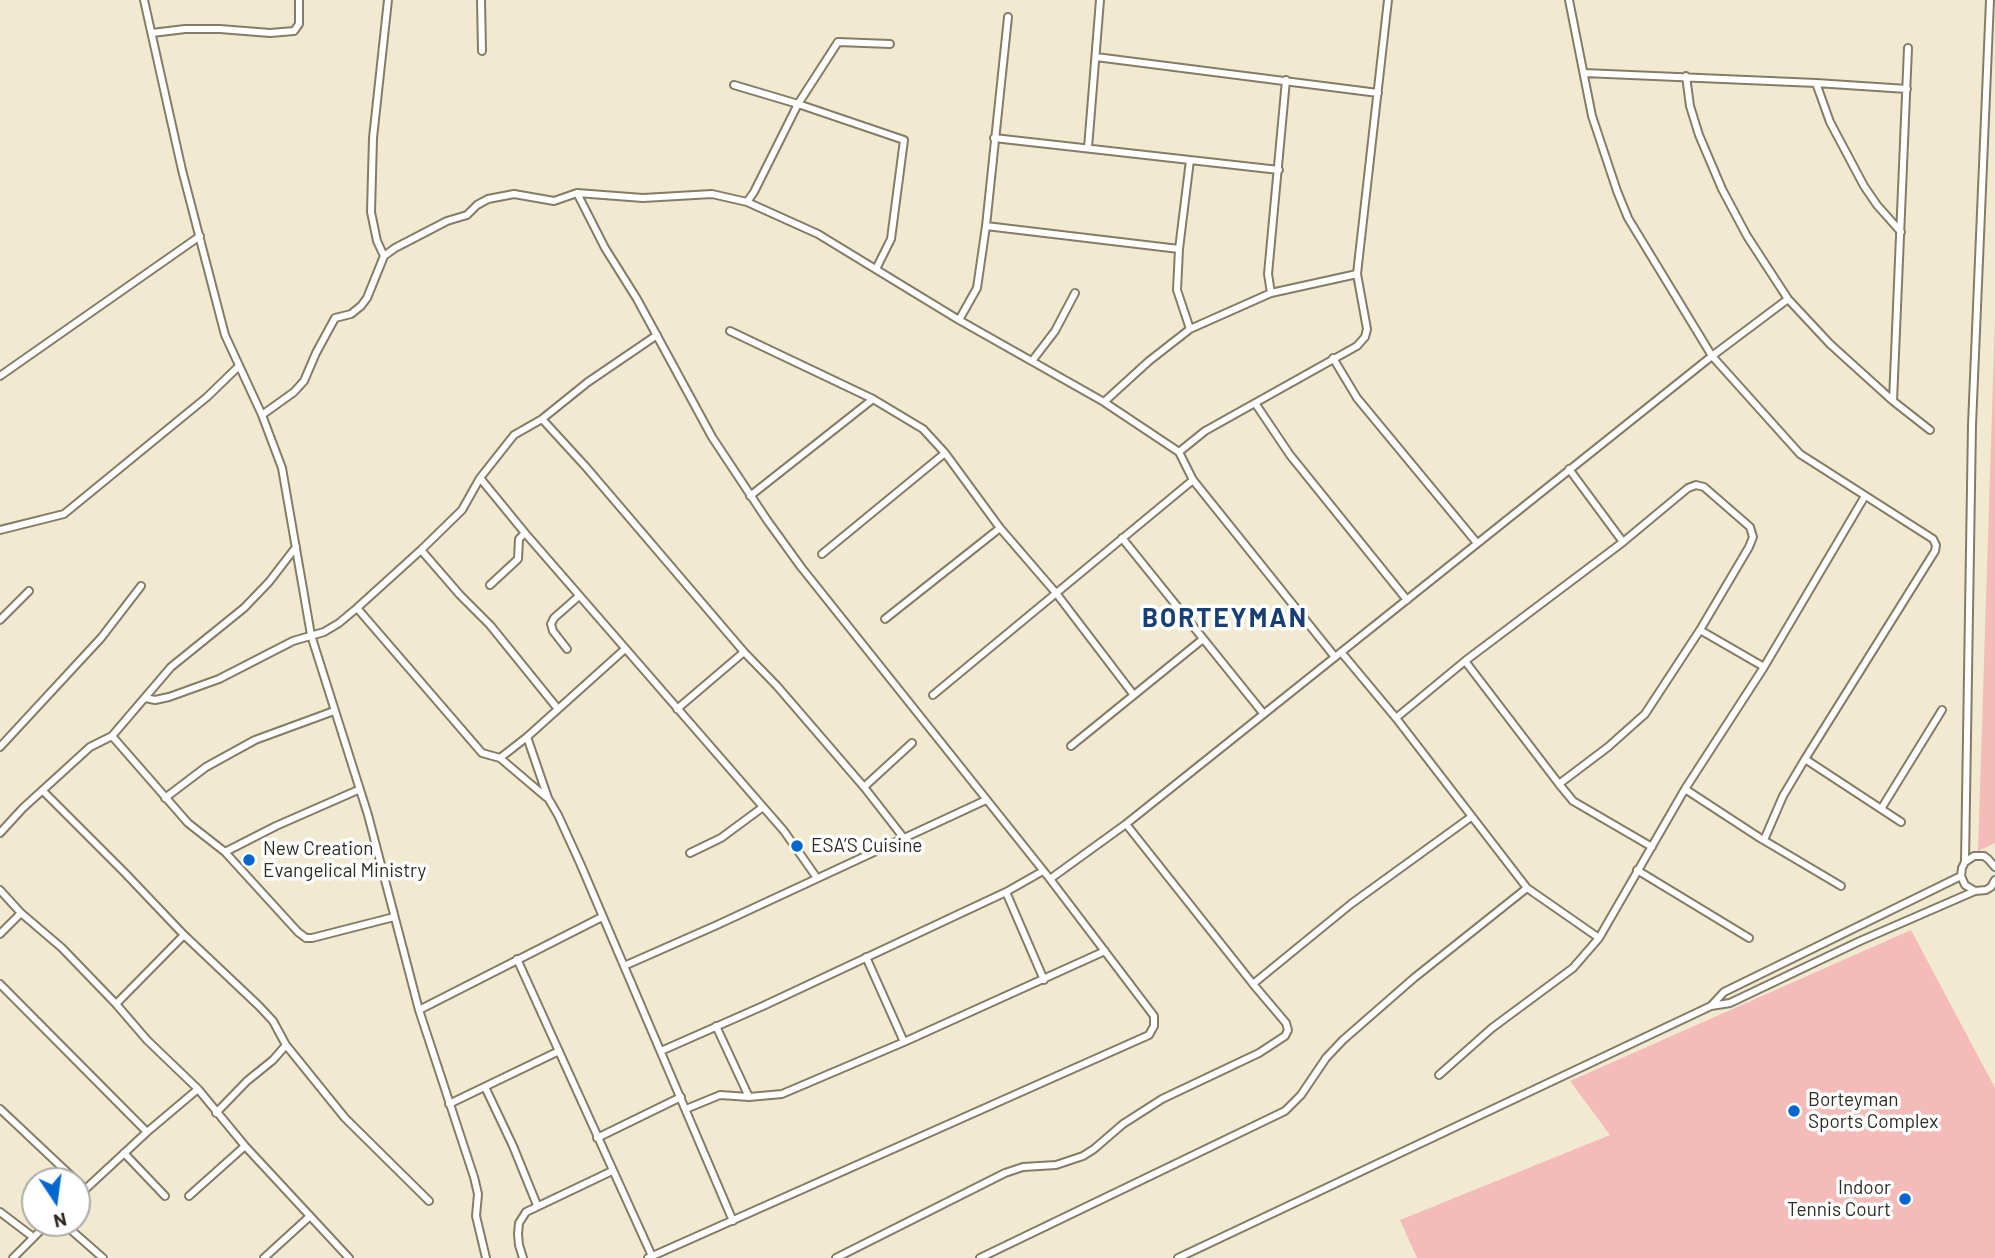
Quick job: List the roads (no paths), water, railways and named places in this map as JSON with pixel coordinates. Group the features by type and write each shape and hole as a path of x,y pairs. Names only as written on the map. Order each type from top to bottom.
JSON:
{"street":[{"path":"144,0 182,170 225,335 262,415 282,468 311,635 368,815 419,1010 477,1188 476,1216 486,1258"},
{"path":"152,33 208,29 270,33 295,31 299,24 299,0"},
{"path":"384,256 377,241 371,212 373,138 388,0"},
{"path":"481,0 482,51"},
{"path":"1088,148 1100,0"},
{"path":"1179,452 1205,431 1357,346 1364,337 1367,329 1357,274 1388,0"},
{"path":"1569,0 1592,116 1604,158 1628,218 1712,356 1800,454 1933,539 1936,545 1935,551 1783,796 1764,840"},
{"path":"1975,891 1965,886 1961,876 1965,862 1972,425 1990,0"},
{"path":"959,320 977,288 986,226 1007,17"},
{"path":"747,202 798,104 838,42 890,44"},
{"path":"1893,401 1908,48"},
{"path":"1096,57 1378,93"},
{"path":"1584,73 1907,89"},
{"path":"1686,76 1690,106 1699,135 1722,189 1747,236 1788,299 1830,344 1893,401 1930,430"},
{"path":"1271,293 1268,274 1286,80"},
{"path":"1816,83 1830,122 1864,186 1901,232"},
{"path":"734,85 904,140 891,239 876,269"},
{"path":"994,138 1279,170"},
{"path":"1190,160 1177,290 1190,330"},
{"path":"517,959 650,1257 1149,1035 1154,1026 1154,1016 1105,951 801,567 750,496 712,438 577,193"},
{"path":"262,415 294,392 304,381 335,318 351,314 367,298 384,256 447,221 467,215 488,199 514,194 554,201 577,193 643,198 712,194 747,202 818,234 959,320 1104,402 1179,452 1193,481 1338,654 1396,718 1527,888 1599,938"},
{"path":"986,226 1179,249"},
{"path":"0,376 200,236"},
{"path":"1104,402 1149,361 1190,330 1271,293 1357,274"},
{"path":"1032,361 1055,331 1074,293"},
{"path":"1050,879 1126,824 1569,469 1788,299"},
{"path":"730,331 873,399 923,429 945,453 1000,528 1056,593 1133,694"},
{"path":"145,698 155,700 169,697 206,684 293,641 324,632 357,608 462,510 480,478 514,435 542,419 588,382 657,335"},
{"path":"1334,358 1357,398 1477,543"},
{"path":"0,530 64,514 206,397 239,366"},
{"path":"750,496 873,399"},
{"path":"1255,402 1290,455 1407,600"},
{"path":"542,419 744,652 778,686 903,837"},
{"path":"822,554 945,453"},
{"path":"1569,469 1623,542"},
{"path":"480,478 784,831 817,878"},
{"path":"933,695 1193,481"},
{"path":"1396,718 1465,661 1623,542 1688,488 1696,485 1703,487 1750,527 1753,537 1749,547 1700,630 1645,714 1608,747 1559,784"},
{"path":"1439,1075 1492,1028 1573,968 1599,938 1685,789 1764,667 1865,496"},
{"path":"885,619 1000,528"},
{"path":"490,585 519,559 519,539 525,533"},
{"path":"1122,538 1263,713"},
{"path":"0,833 23,808 90,747 112,736 171,667 244,608 269,582 296,547"},
{"path":"421,550 490,625 558,709"},
{"path":"0,747 101,638 141,586"},
{"path":"0,620 29,591"},
{"path":"567,649 551,624 554,618 579,596"},
{"path":"357,608 482,753 500,758 548,798"},
{"path":"1700,630 1764,667"},
{"path":"1071,746 1203,639"},
{"path":"500,758 625,649"},
{"path":"677,709 744,652"},
{"path":"1465,661 1573,801 1652,847"},
{"path":"1881,808 1942,710"},
{"path":"165,798 206,767 256,740 334,711"},
{"path":"112,736 188,823 225,852 306,938 394,918"},
{"path":"527,737 548,798 580,863 733,1221"},
{"path":"864,787 912,743"},
{"path":"1805,759 1901,822"},
{"path":"1685,789 1841,886"},
{"path":"225,852 358,790"},
{"path":"43,791 184,935 273,1021 286,1045 356,1130 429,1201"},
{"path":"624,966 986,800"},
{"path":"690,853 721,838 763,807"},
{"path":"1253,984 1351,904 1471,817"},
{"path":"836,1258 1005,1173 1023,1167 1056,1165 1083,1156 1123,1124 1162,1099 1259,1053 1285,1035 1287,1026 1126,824"},
{"path":"1965,862 1974,856 1984,856 1994,863"},
{"path":"1637,870 1749,938"},
{"path":"661,1051 1006,892 1043,871"},
{"path":"1711,1006 1724,992 1961,876"},
{"path":"1178,1258 1711,1006 1730,1003 1860,941 1975,891 1986,890 1995,880"},
{"path":"980,1258 1285,1111 1301,1096 1326,1058 1343,1040 1414,978 1527,888"},
{"path":"0,890 21,913 62,948 147,1040 198,1089 216,1113 349,1258"},
{"path":"1006,892 1044,980"},
{"path":"0,934 21,913"},
{"path":"419,1010 602,917"},
{"path":"116,1004 184,935"},
{"path":"685,1109 720,1096 782,1094 1105,951"},
{"path":"866,957 904,1042"},
{"path":"0,984 147,1132"},
{"path":"716,1026 749,1097"},
{"path":"216,1113 286,1045"},
{"path":"449,1104 559,1051"},
{"path":"485,1087 537,1205"},
{"path":"91,1183 198,1089"},
{"path":"597,1138 681,1097"},
{"path":"0,1109 62,1167"},
{"path":"189,1196 246,1146"},
{"path":"124,1153 164,1196"},
{"path":"523,1258 519,1245 519,1223 526,1212 612,1171"},
{"path":"0,1212 21,1228"},
{"path":"264,1258 309,1217"},
{"path":"13,1258 33,1237"},
{"path":"79,1237 103,1258"}],"place":[{"name":"ESA’S Cuisine","path":"797,846"},
{"name":"New Creation Evangelical Ministry","path":"249,860"},
{"name":"Borteyman Sports Complex","path":"1794,1111"},
{"name":"Indoor Tennis Court","path":"1905,1199"}],"district":[{"name":"BORTEYMAN","path":"1225,618"}]}
